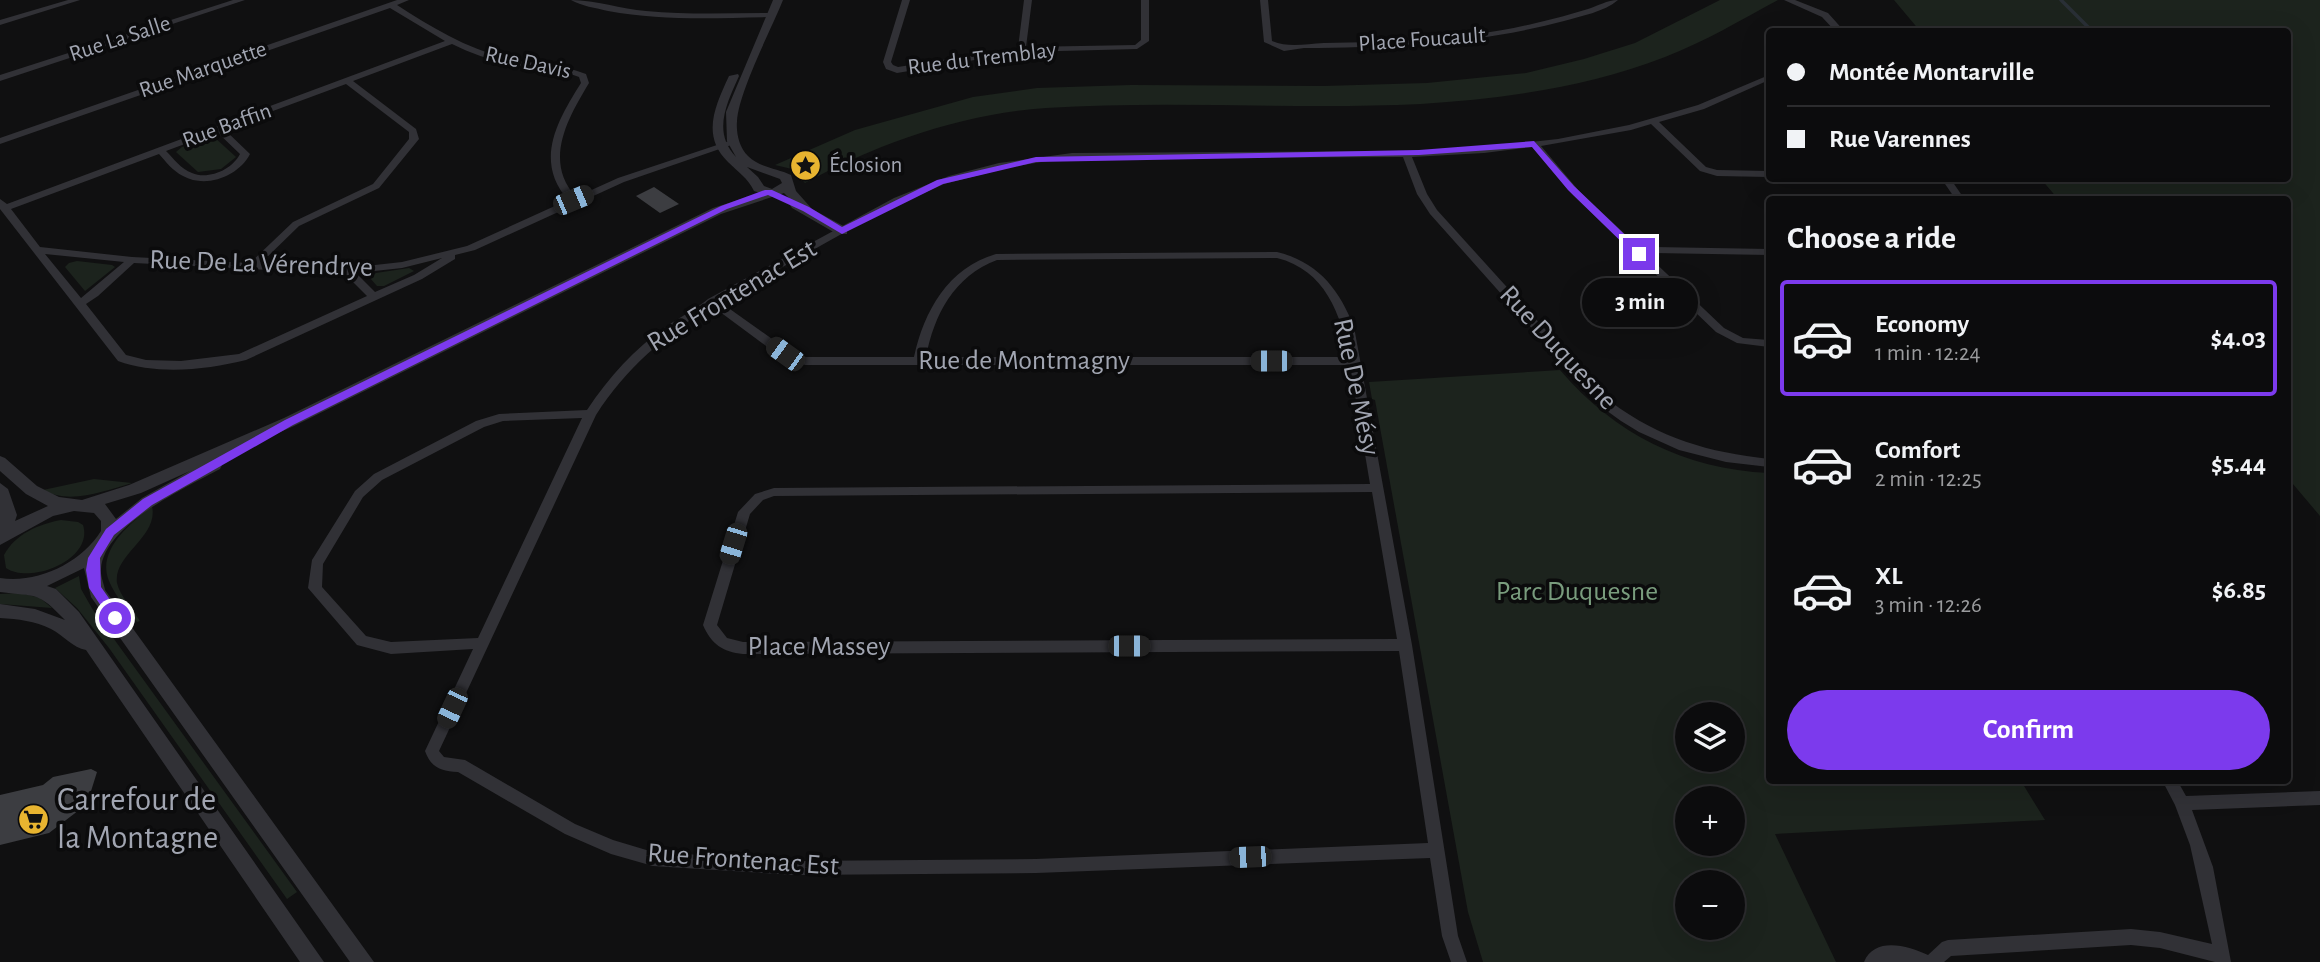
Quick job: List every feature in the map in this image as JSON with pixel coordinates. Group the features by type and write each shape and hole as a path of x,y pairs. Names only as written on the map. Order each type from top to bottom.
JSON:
{"street":[{"path":"0,23 76,0"},
{"name":"Rue La Salle","path":"0,78 241,0"},
{"name":"Rue Marquette","path":"0,141 405,0"},
{"path":"575,0 600,7 654,13 767,15"},
{"path":"600,7 611,0"},
{"path":"769,0 767,15 730,115 727,145 760,190 806,209 842,231"},
{"path":"767,15 778,0"},
{"name":"Rue du Tremblay","path":"906,0 887,62 891,68 904,70 1022,50 1140,46 1145,41 1145,0"},
{"path":"1022,50 1028,0"},
{"name":"Place Foucault","path":"1264,0 1268,42 1275,47 1289,49 1304,46 1421,43 1497,34 1543,25 1614,0"},
{"path":"1788,0 1825,15 1837,28"},
{"name":"Rue Davis","path":"391,5 450,42 496,58 576,73 584,77 585,83 563,122 556,148 560,184 573,200"},
{"name":"Rue Baffin","path":"2,205 219,129 450,42"},
{"name":"Rue Frontenac Est","path":"1438,850 1010,866 795,868 653,859 611,847 570,829 460,765 441,765 434,760 432,751 605,387 634,356 712,301 842,231 940,182 1036,160 1406,153 1534,144 1653,121 1730,95 1766,77"},
{"path":"253,266 296,224 379,184 414,139 413,131 348,81"},
{"path":"1653,121 1703,169 1717,173 1766,174"},
{"path":"160,150 190,176 206,177 226,172 240,163 245,154 219,129"},
{"path":"1534,144 1571,188 1724,333 1741,341 1766,343"},
{"path":"727,145 754,166 785,180 791,193 806,209"},
{"name":"Rue De La Vérendrye","path":"37,250 132,260 348,271 402,265 457,253 641,172 727,145"},
{"name":"Rue Duquesne","path":"1406,153 1422,194 1433,212 1607,405 1637,426 1673,443 1721,457 1766,463"},
{"path":"724,208 767,176 785,180"},
{"path":"0,537 29,521 144,486 289,422 724,208 769,192 785,180"},
{"path":"2,205 122,358 148,364 220,362 242,357 374,297 442,264 457,253"},
{"path":"1639,254 1654,250 1766,252"},
{"name":"Rue De Mésy","path":"919,362 926,328 935,308 963,277 991,258 1277,255 1303,264 1333,297 1349,327 1405,645 1450,936 1459,962"},
{"path":"79,304 132,260"},
{"path":"348,271 374,297"},
{"name":"Rue de Montmagny","path":"712,301 795,359 811,361 1354,360"},
{"path":"482,642 391,648 362,641 314,589 317,564 359,494 377,477 480,424 503,417 590,414"},
{"path":"8,586 66,572 155,498 289,422"},
{"path":"0,463 43,499 99,508 106,513 110,524 92,570 97,592 363,962"},
{"name":"Place Massey","path":"1377,488 774,492 760,497 744,512 710,625 719,641 726,646 743,648 1405,645"},
{"path":"0,489 9,511 0,537"},
{"path":"8,586 41,590 58,600 73,617 313,962"},
{"path":"0,611 32,613 56,622 101,659"},
{"path":"1932,962 1948,948 2117,937 2160,940 2223,958 2209,882 2184,803 2172,784"},
{"path":"2184,803 2320,798"},
{"path":"1872,962 1888,953 1901,953 1925,962"}],"green space":[{"path":"1720,0 1778,0 1708,38 1665,57 1606,76 1545,90 1483,99 1374,106 1139,105 1014,111 952,124 891,143 805,183 792,169 775,165 855,130 973,97 1037,88 1427,83 1526,73 1635,43"},
{"path":"1894,0 2320,0 2320,516 2291,482 2291,196 2055,196 2044,182 2291,182 2291,28 1917,28"},
{"path":"214,137 236,157 221,169 198,172 176,152 182,147"},
{"path":"77,261 115,267 85,291 65,267"},
{"path":"409,268 414,271 384,286 377,286 370,278 376,273"},
{"name":"Parc Duquesne","path":"1560,370 1604,413 1653,444 1708,464 1766,473 1766,784 2023,784 2045,820 1775,834 1836,962 1483,962 1468,912 1375,400 1372,399 1369,382"},
{"path":"94,479 132,483 99,493 76,496 53,494 43,490"},
{"path":"152,506 149,527 128,554 118,573 117,583 140,621 137,622 109,581 107,559 118,538"},
{"path":"61,520 83,525 84,537 70,558 44,571 17,572 6,568 4,555 14,541 36,527"},
{"path":"79,576 81,589 93,610 297,892 287,899 109,648 77,608 55,588"},
{"path":"21,593 40,598 52,608 0,604 0,594"}],"building":[{"path":"654,187 679,204 660,213 636,196"},
{"name":"Carrefour de la Montagne","path":"91,769 97,772 87,804 49,833 0,845 0,795 43,785 53,777"}],"waterway":[{"path":"2061,0 2089,28"}],"place":[{"name":"Éclosion","path":"806,165"},
{"name":"Carrefour de la Montagne","path":"34,819"}],"route":[{"path":"115,618 93,583 94,558 106,536 148,502 289,422 724,208 768,192 806,209 842,231 940,182 1036,160 1061,157 1419,153 1534,144 1571,188 1639,254"}]}
